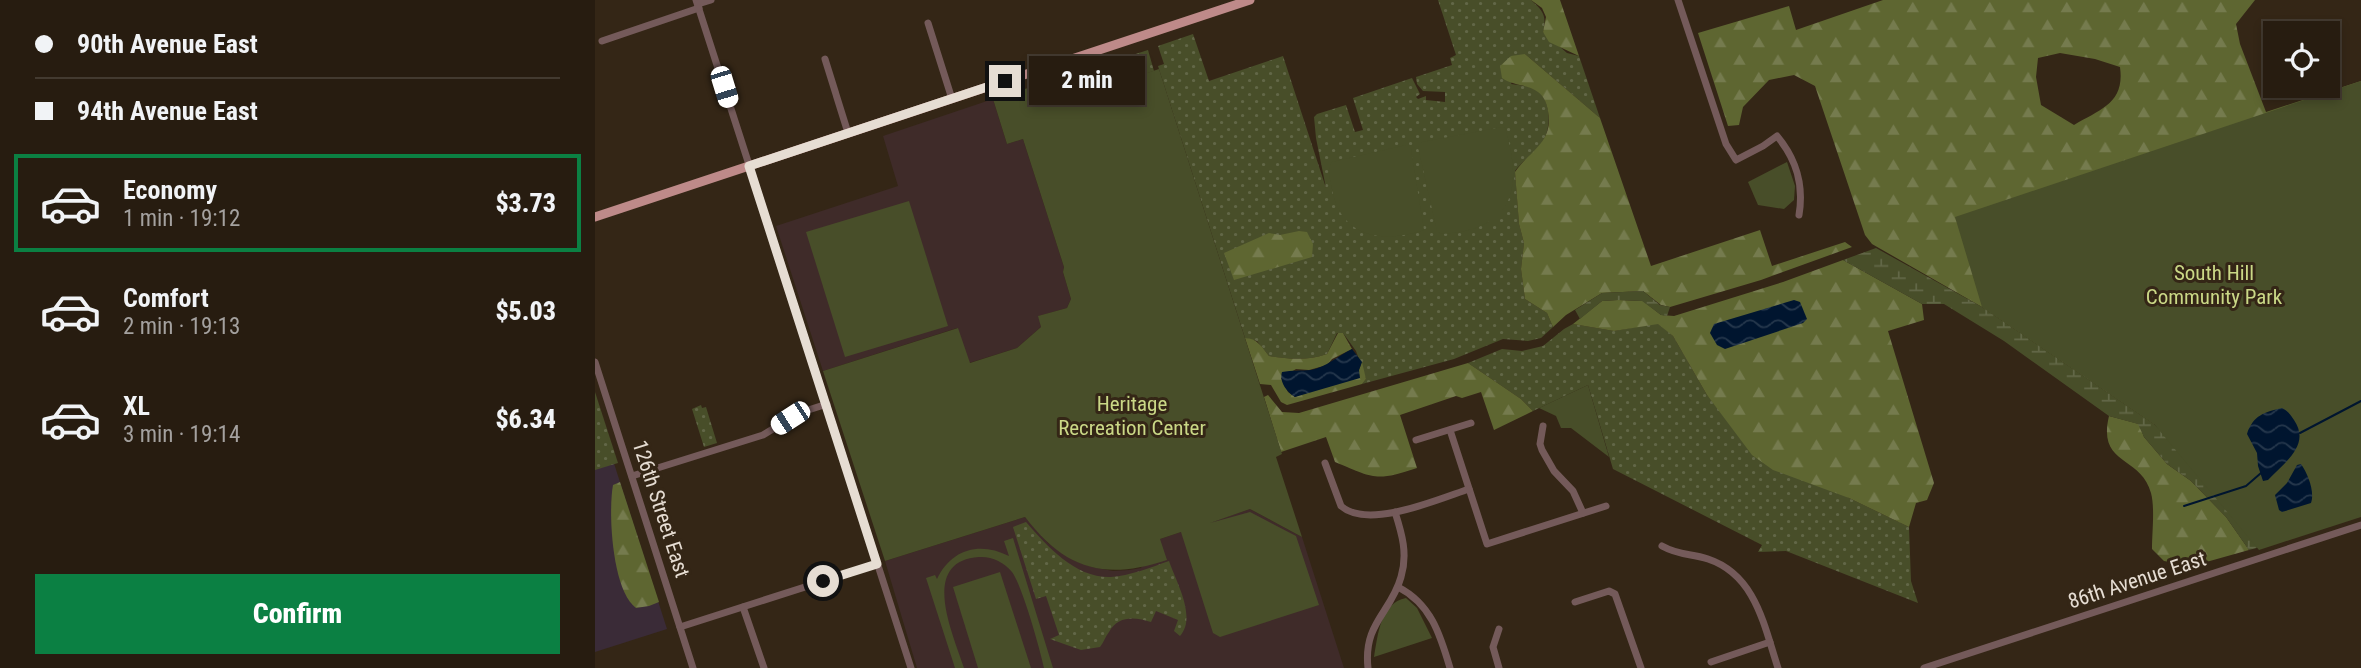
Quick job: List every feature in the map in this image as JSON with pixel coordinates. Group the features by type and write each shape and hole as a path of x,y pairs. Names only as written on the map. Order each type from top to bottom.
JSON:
{"main road":[{"path":"595,217 1250,0"}],"street":[{"path":"602,41 711,0"},
{"path":"1678,0 1726,144 1736,160 1777,136 1797,169 1801,191 1800,215"},
{"path":"698,4 911,668"},
{"path":"928,23 952,99"},
{"path":"825,59 848,133"},
{"name":"126th Street East","path":"595,362 693,668"},
{"path":"632,476 763,435 799,413 827,404"},
{"path":"1416,440 1471,424"},
{"path":"1543,426 1540,444 1542,450 1554,471 1573,491 1583,513"},
{"path":"1450,430 1487,544 1606,506"},
{"path":"1325,463 1338,500 1346,510 1355,514 1395,512 1469,489"},
{"path":"1368,668 1371,633 1398,587 1404,566 1404,546 1395,512"},
{"name":"86th Avenue East","path":"1924,668 1937,666 2361,525"},
{"path":"1662,546 1678,554 1707,559 1725,566 1735,574 1755,599 1778,668"},
{"path":"680,626 877,564"},
{"path":"1398,587 1412,595 1429,612 1450,668"},
{"path":"1575,602 1609,590 1617,598 1641,668"},
{"path":"743,607 764,668"},
{"path":"1499,629 1493,645 1499,668"},
{"path":"1711,662 1770,642"}],"shaded area":[{"path":"993,99 1007,144 1023,139 1064,267 1071,299 1067,308 1039,316 1041,327 1017,348 969,363 957,328 823,371 776,226 898,186 883,136"},
{"path":"595,404 667,629 595,652"},
{"path":"1250,509 1302,537 1344,668 917,668 885,561 1025,517 1048,543 1073,560 1113,571 1129,570 1141,568 1160,539"}],"green space":[{"path":"1438,0 1531,0 1543,14 1543,32 1567,53 1579,56 1600,118 1525,54 1511,84 1538,91 1548,109 1548,124 1542,143 1515,171 1519,224 1524,243 1521,269 1525,299 1547,313 1553,327 1541,338 1528,341 1503,339 1454,359 1362,384 1366,379 1356,351 1343,333 1337,333 1327,354 1298,359 1269,356 1257,341 1245,338 1158,66 1164,64 1158,46 1193,34 1209,81 1283,56 1326,188 1316,138 1314,117 1317,114 1346,105 1355,132 1363,130 1353,98 1412,78 1420,94 1416,97 1418,99 1426,96 1426,100 1445,102 1445,92 1423,91 1417,84 1416,77 1452,65 1450,58 1456,55"},
{"path":"1531,0 1560,0 1579,56 1549,42 1543,32 1546,17 1542,8"},
{"path":"1883,0 2255,0 2236,24 2240,44 2266,112 2309,98 2340,98 2340,88 2361,81 2361,276 2154,424 1982,307 1872,244 1865,235 1815,86 1794,75 1769,80 1743,107 1739,125 1728,126 1698,33 1789,6 1796,30","holes":["2060,53 2095,59 2120,67 2121,79 2115,97 2102,109 2074,125 2041,105 2036,77 2038,58"]},
{"path":"1148,50 1154,71 1099,89 1092,68"},
{"path":"1525,54 1600,118 1651,266 1760,230 1772,266 1845,242 1852,247 1761,280 1670,307 1661,305 1643,291 1602,293 1566,315 1553,327 1547,313 1525,299 1521,269 1524,243 1519,224 1515,172 1544,139 1549,122 1548,108 1538,92 1502,78 1500,66 1511,56"},
{"name":"Heritage Recreation Center","path":"1092,68 1099,89 1159,69 1282,454 1276,457 1302,537 1250,509 1210,523 1250,512 1296,536 1319,605 1220,637 1213,633 1181,532 1160,539 1167,560 1124,569 1087,566 1071,559 1055,549 1025,517 885,561 823,371 958,328 970,363 1017,348 1041,327 1038,316 1067,308 1071,299 1064,267 1023,139 1007,144 993,99"},
{"name":"South Hill Community Park","path":"2361,81 2361,517 2259,550 2154,424 1982,307 1955,217 2310,98 2340,98 2340,88"},
{"path":"1505,128 1511,150 1513,171 1512,188 1507,203 1484,225 1441,234 1437,231 1418,147 1422,142"},
{"path":"1406,145 1411,149 1424,230 1394,236 1366,233 1345,218 1337,206 1329,175 1332,162"},
{"path":"1787,162 1795,186 1794,200 1784,209 1758,205 1748,182"},
{"path":"909,201 948,326 845,357 806,232"},
{"path":"1307,232 1313,244 1312,257 1234,280 1224,253 1269,233 1280,235"},
{"path":"1876,248 1982,307 2154,424 2271,544 2249,550 2226,517 2191,481 2167,464 2144,437 2138,424 2109,416 2004,341 1944,304 1922,304 1843,260"},
{"path":"1843,260 1922,304 1924,320 1888,331 1934,483 1927,500 1916,503 1909,527 1849,498 1773,470 1752,455 1707,395 1673,336 1658,324 1614,331 1573,324 1602,301 1643,301 1661,315 1674,316"},
{"path":"1643,291 1660,305 1670,307 1667,316 1661,315 1642,301 1602,301 1580,319 1575,310 1602,293"},
{"path":"1658,323 1673,336 1707,395 1727,419 1849,498 1909,527 1911,581 1918,603 1786,551 1758,552 1762,545 1613,469 1588,385 1533,411 1521,399 1468,363 1502,349 1522,351 1543,346 1573,324 1614,331"},
{"path":"1338,333 1343,333 1352,349 1332,359 1327,365 1309,370 1296,369 1281,378 1288,392 1295,397 1359,370 1362,362 1366,379 1362,384 1287,405 1281,402 1271,385 1260,384 1245,338 1256,341 1269,356 1291,359 1327,354"},
{"path":"1468,363 1521,399 1533,411 1494,430 1481,392 1462,398 1456,396 1400,415 1417,468 1392,475 1367,475 1335,462 1326,437 1281,452 1264,397 1268,395 1282,412 1299,413"},
{"path":"1588,385 1609,457 1571,428 1561,428 1556,416 1539,408"},
{"path":"595,392 618,463 595,470"},
{"path":"701,405 702,408 706,407 717,443 704,447 692,409"},
{"path":"2109,416 2139,424 2144,437 2167,464 2191,481 2226,517 2249,550 2192,566 2164,561 2152,549 2151,493 2139,472 2114,452 2109,444"},
{"path":"620,482 659,602 649,606 636,608 628,599 617,569 611,513 613,485"},
{"path":"1026,522 1063,559 1074,567 1098,576 1125,575 1169,561 1186,609 1185,628 1180,636 1174,631 1178,620 1156,611 1151,622 1133,618 1117,623 1100,647 1081,650 1050,639 1059,635 1046,596 1036,599 1013,527"},
{"path":"1013,538 1053,668 1044,668 1025,603 1012,572 993,559 979,557 960,562 950,572 945,585 948,620 964,668 955,668 926,578 935,575 937,579 950,561 967,551 987,549 1009,556 1004,541"},
{"path":"1000,572 1031,668 978,668 953,587"},
{"path":"1406,598 1417,608 1432,638 1374,657 1379,630 1386,613 1397,601"}],"water":[{"path":"1794,300 1800,302 1807,319 1803,323 1725,349 1717,345 1710,333 1714,324"},
{"path":"1352,349 1362,362 1360,378 1295,397 1284,386 1282,372 1316,369"},
{"path":"2282,408 2290,414 2298,429 2298,445 2282,467 2268,480 2263,481 2257,453 2247,434 2260,415"},
{"path":"2301,464 2310,483 2311,503 2282,512 2275,495 2287,483 2297,465"}],"waterway":[{"path":"2300,433 2361,401"},
{"path":"2184,506 2246,486 2261,473"}],"route":[{"path":"823,581 877,564 749,166 1005,81"}]}
